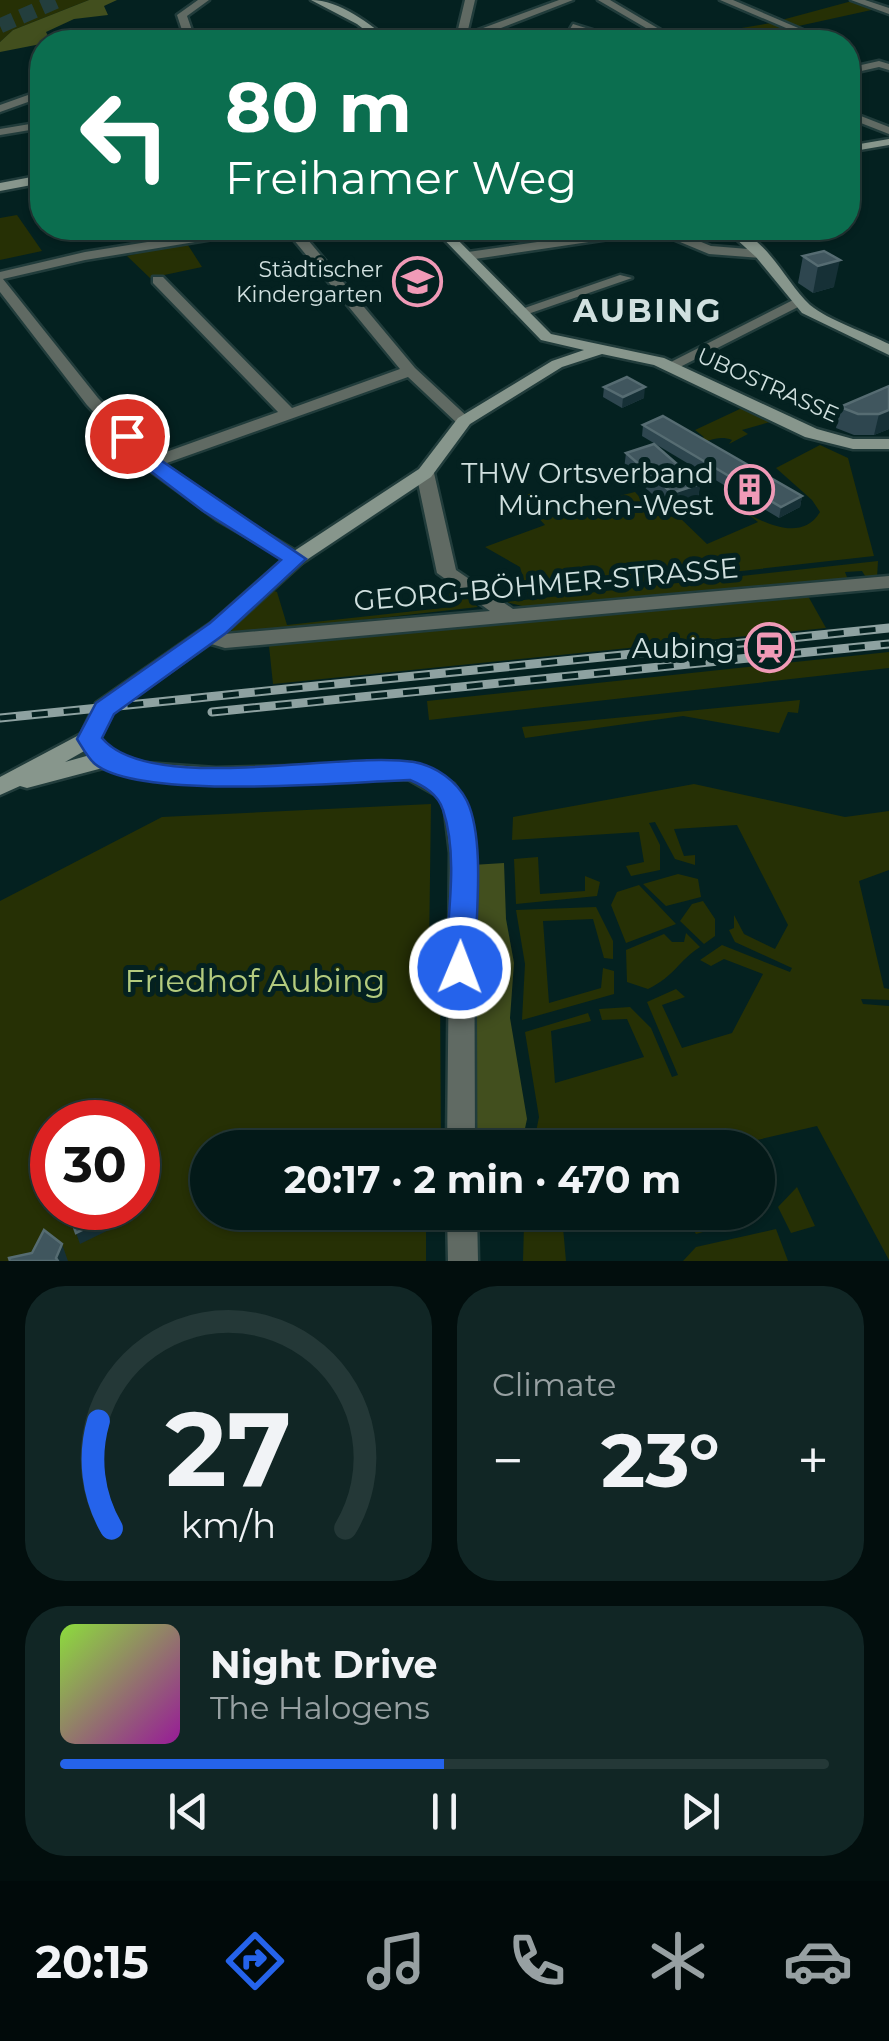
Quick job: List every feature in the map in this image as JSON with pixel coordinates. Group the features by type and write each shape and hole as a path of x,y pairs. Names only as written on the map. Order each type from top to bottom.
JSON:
{"street":[{"path":"187,30 182,16 204,0"},
{"path":"316,0 370,30"},
{"path":"464,30 470,0"},
{"path":"491,30 568,0"},
{"path":"602,0 655,30"},
{"path":"725,0 797,30"},
{"path":"858,0 889,10"},
{"path":"466,23 482,30"},
{"path":"573,28 580,30"},
{"path":"864,58 884,66"},
{"path":"0,109 30,98"},
{"path":"860,119 889,131"},
{"path":"0,132 30,128"},
{"path":"860,147 889,142"},
{"path":"0,187 30,181"},
{"path":"183,240 85,256 0,280 102,409 152,463 240,528 295,559"},
{"path":"301,240 410,371 464,421"},
{"path":"451,240 546,337 557,364"},
{"path":"468,256 576,240"},
{"path":"685,240 708,250 761,254"},
{"path":"744,240 761,254 797,302 831,324 889,350"},
{"path":"520,312 624,278"},
{"path":"158,280 287,412"},
{"path":"670,366 797,302"},
{"name":"UBOSTRASSE","path":"546,337 670,366 811,433 853,444 889,444"},
{"path":"1,787 89,739 104,708 208,636 295,559 424,473 464,421 557,364 601,350"},
{"path":"152,463 410,371"},
{"path":"424,473 447,573 506,614"},
{"name":"GEORG-BÖHMER-STRASSE","path":"208,636 225,640 889,582"},
{"path":"89,739 106,759 144,771 216,776 412,770 446,790 455,803 462,853 461,1130"},
{"path":"1,787 106,759"},
{"path":"462,1230 463,1261"}],"green space":[{"path":"0,0 89,0 13,30 0,42"},
{"path":"89,0 117,0 104,6 108,15 74,19 50,30 30,30 30,46 0,52 0,42 13,30"},
{"path":"852,1 876,9 794,27 778,21"},
{"path":"771,23 787,29 782,30 729,30"},
{"path":"17,215 30,240 42,251 0,260 0,218"},
{"path":"186,242 202,267 150,278 127,256"},
{"path":"742,408 770,422 742,430 748,434 729,444 732,440 723,438 696,446 691,443 704,437 695,430"},
{"path":"820,445 848,458 874,556 528,595 520,567 485,547 545,525 519,497 532,493 533,504 554,512 635,492 657,516 679,517 707,544 758,522 748,514 776,526 805,526 820,512 776,468"},
{"path":"878,561 877,578 867,579 862,571 845,572 848,580 526,607 506,602"},
{"path":"454,588 478,607 237,634 228,628 271,590 277,592 287,625 452,607 449,594"},
{"path":"808,596 826,628 273,684 269,646 495,621"},
{"path":"889,652 889,668 429,720 427,701"},
{"path":"800,700 798,713 788,712 779,733 683,716 525,738 522,727"},
{"path":"694,784 845,817 889,811 889,870 859,881 884,988 889,989 889,1000 861,999 863,1004 889,1006 889,1260 817,1126 775,1136 775,1130 536,1130 539,1117 525,1032 588,1013 591,1021 551,1031 555,1083 644,1057 627,1019 602,1020 599,1009 630,1007 651,1028 672,1077 678,1075 647,1002 676,989 685,997 662,1005 682,1048 732,1033 763,974 724,959 711,966 700,960 722,945 790,972 792,968 735,942 729,930 734,928 734,915 744,934 775,949 788,925 737,825 674,829 684,856 695,855 695,865 675,859 655,822 649,823 660,845 660,870 631,876 626,866 644,862 639,832 512,840 513,817"},
{"name":"Friedhof Aubing","path":"431,804 429,950 440,981 441,1130 190,1130 190,1230 426,1230 426,1261 0,1261 0,901 162,817"},
{"path":"538,857 540,894 585,891 585,876 600,882 597,896 516,904 514,859"},
{"path":"504,863 506,919 514,963 510,1018 527,1119 525,1130 473,1130 472,865"},
{"path":"678,874 698,879 701,897 666,906 643,884"},
{"path":"639,885 676,924 626,943 611,905 617,892"},
{"path":"703,901 715,919 715,936 704,944 680,921 692,904"},
{"path":"596,907 613,941 613,959 604,958 593,919 543,921 549,1003 601,988 603,968 614,971 614,994 522,1020 525,964 516,910"},
{"path":"686,933 700,947 665,979 648,989 627,982 626,950 664,934 672,942 684,942"},
{"path":"797,1187 815,1226 791,1233 778,1207"},
{"path":"775,1229 788,1261 683,1261 696,1247"},
{"path":"524,1230 563,1230 566,1261 523,1261"}],"building":[{"path":"824,251 840,260 818,266 803,256"},
{"path":"627,377 645,387 623,397 604,387"},
{"path":"889,386 889,410 858,414 840,407"},
{"path":"663,416 802,496 781,507 643,425"},
{"path":"654,444 700,484 672,493 626,453"},
{"path":"44,1230 62,1244 58,1261 9,1258 32,1253"}],"tunnel":[{"path":"0,26 59,0"}],"railway":[{"path":"0,718 889,628"},
{"path":"212,712 889,644"}],"place":[{"name":"Städtischer Kindergarten","path":"418,282"},
{"name":"THW Ortsverband München-West","path":"749,489"},
{"name":"Aubing","path":"770,648"}],"district":[{"name":"AUBING","path":"648,310"}],"route":[{"path":"127,436 152,463 240,528 295,559 218,628 104,708 89,739 106,759 144,771 216,776 412,770 436,780 455,803 458,816 462,853 460,968"}]}
